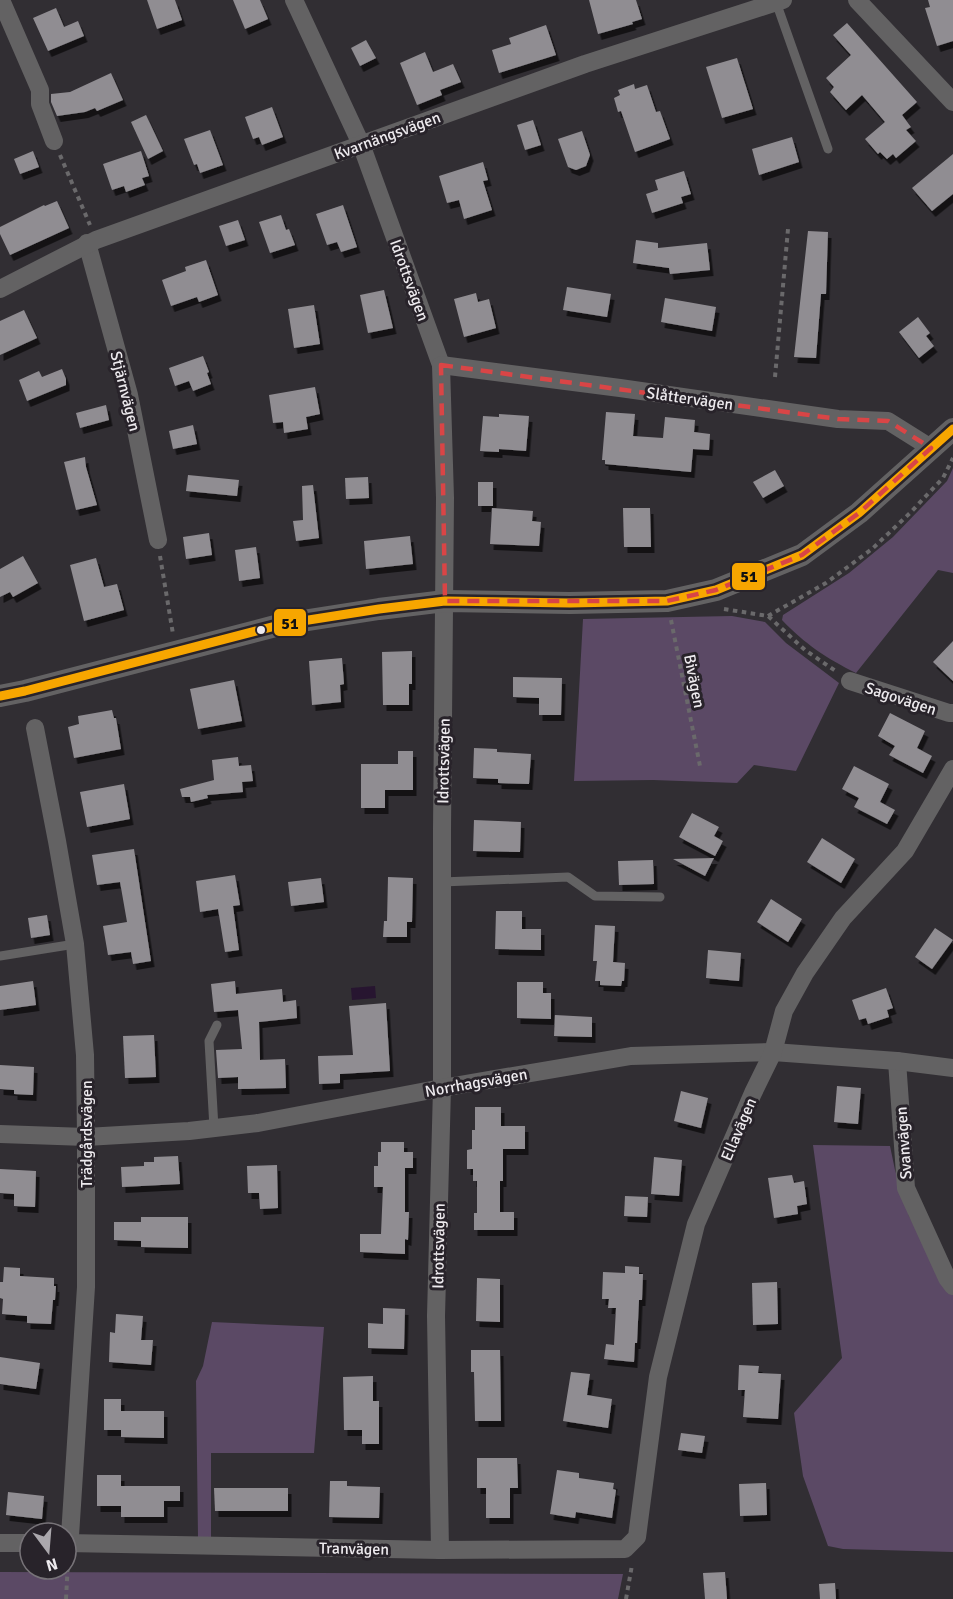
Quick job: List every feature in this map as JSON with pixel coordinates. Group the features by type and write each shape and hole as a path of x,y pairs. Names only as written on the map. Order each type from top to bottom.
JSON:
{"street":[{"name":"Idrottsvägen","path":"294,0 361,144 441,365 445,601 442,1088 436,1317 440,1550"},
{"path":"857,0 953,102"},
{"path":"3,1 40,90 40,104 54,141"},
{"name":"Kvarnängsvägen","path":"0,288 92,242 585,64 779,1"},
{"name":"Stjärnvägen","path":"92,242 129,395 158,540"},
{"name":"Slåttervägen","path":"441,365 838,419 888,421 931,448"},
{"path":"0,696 283,624 379,609 445,601 570,603 667,601 716,590 802,555 859,513 953,429"},
{"name":"Sagovägen","path":"850,681 953,713"},
{"name":"Trädgårdsvägen","path":"35,728 75,944 85,1055 86,1287 71,1521"},
{"name":"Ellavägen","path":"637,1537 658,1377 696,1224 773,1052 784,1011 805,973 843,918 905,851 953,770"},
{"name":"Norrhagsvägen","path":"0,1134 86,1137 189,1131 258,1123 442,1088 631,1056 773,1052 897,1061 953,1068"},
{"name":"Svanvägen","path":"897,1061 906,1188 947,1278 953,1286"},
{"name":"Tranvägen","path":"78,1543 440,1550 625,1549 637,1537"},
{"path":"0,1543 18,1543"}],"lane":[{"path":"779,1 828,149"},
{"path":"442,882 568,877 595,896 660,897"},
{"path":"0,956 75,944"},
{"path":"214,1128 208,1041 217,1025"}],"path":[{"path":"54,141 92,242"},
{"path":"775,376 788,229"},
{"path":"850,681 805,650 768,616 826,583 872,549 943,478 953,458"},
{"path":"158,540 176,652"},
{"name":"Bivägen","path":"667,601 700,766"},
{"path":"626,1599 637,1537"},
{"path":"66,1581 66,1599"}],"highlighted area":[{"path":"441,365 838,419 888,421 931,448 859,513 802,555 716,590 667,601 445,601"}],"shaded area":[{"path":"953,468 953,573 938,570 856,673 816,650 782,620 783,615 849,573 893,537 947,481"},
{"path":"732,616 765,622 786,643 839,683 796,771 754,765 737,783 653,780 574,781 583,619"},
{"path":"375,986 376,998 352,1000 351,988"},
{"path":"813,1145 890,1146 909,1216 953,1295 953,1552 843,1549 828,1546 803,1476 794,1413 842,1358"},
{"path":"212,1322 324,1327 314,1453 211,1453 211,1537 198,1537 196,1381 203,1366"},
{"path":"0,1572 18,1572 18,1581 78,1581 78,1572 623,1574 618,1599 0,1599"}],"building":[{"path":"147,0 175,0 182,20 157,29"},
{"path":"233,0 260,0 268,19 245,29"},
{"path":"589,0 636,0 642,19 632,22 633,24 598,34"},
{"path":"928,0 953,0 953,41 937,46 925,8 930,7"},
{"path":"56,8 64,27 78,21 84,36 48,51 33,18"},
{"path":"847,23 917,102 902,115 911,127 906,130 916,141 896,158 893,154 887,159 880,152 878,154 865,139 885,122 862,95 846,110 830,92 834,87 826,78 851,55 833,35"},
{"path":"546,25 556,55 499,73 492,50 511,44 509,38"},
{"path":"366,40 376,58 360,66 351,48"},
{"path":"425,52 433,72 453,64 461,82 440,90 442,95 417,105 400,63"},
{"path":"737,58 753,109 722,118 706,67"},
{"path":"111,73 123,100 97,111 95,108 85,112 57,116 51,102 51,94 70,92"},
{"path":"634,84 635,89 647,85 656,112 660,111 670,139 635,152 621,111 618,112 614,98 620,95 618,90"},
{"path":"272,107 283,137 262,145 259,137 253,139 245,117"},
{"path":"146,115 163,151 148,159 131,122"},
{"path":"533,120 541,145 525,150 517,125"},
{"path":"210,130 223,165 200,173 197,164 194,165 184,139"},
{"path":"582,131 590,155 586,166 576,170 568,167 558,139"},
{"path":"792,137 799,162 759,175 752,149"},
{"path":"33,151 39,167 20,174 14,159"},
{"path":"141,151 149,176 142,178 145,185 126,192 124,186 112,190 103,164"},
{"path":"953,154 953,194 932,211 912,188"},
{"path":"483,162 488,180 483,181 492,210 464,219 459,200 447,203 439,176"},
{"path":"684,171 691,194 681,197 683,203 652,213 646,194 658,190 655,180"},
{"path":"57,201 69,228 10,255 0,234 0,227"},
{"path":"343,205 357,247 341,252 337,242 327,245 316,214"},
{"path":"281,215 286,230 289,229 295,245 270,253 259,222"},
{"path":"238,220 245,240 226,246 219,226"},
{"path":"808,231 828,232 826,294 821,294 816,358 794,357"},
{"path":"636,240 658,243 658,248 707,243 710,270 670,274 669,268 633,263"},
{"path":"206,260 218,295 199,302 197,297 171,306 162,280 186,271 185,267"},
{"path":"567,287 611,294 607,317 563,310"},
{"path":"384,290 393,328 368,333 360,295"},
{"path":"476,293 478,302 489,299 496,328 464,337 454,299"},
{"path":"665,298 716,307 712,331 661,322"},
{"path":"314,305 320,344 294,348 288,309"},
{"path":"24,310 37,338 0,355 0,321"},
{"path":"918,317 930,333 926,336 934,346 919,358 899,332"},
{"path":"203,356 211,384 193,391 189,381 175,386 169,368"},
{"path":"62,369 66,385 27,401 19,380 39,371 42,377"},
{"path":"315,387 320,414 306,417 308,429 284,433 283,422 273,423 269,395"},
{"path":"106,405 109,420 80,428 76,413"},
{"path":"606,412 635,414 633,436 663,438 665,417 695,420 694,432 710,434 709,450 693,449 691,472 605,464 605,460 602,460"},
{"path":"499,414 529,416 526,451 499,449 499,452 480,451 483,416 499,417"},
{"path":"193,425 197,444 173,449 169,431"},
{"path":"85,457 97,505 76,510 64,462"},
{"path":"775,470 784,486 763,498 753,482"},
{"path":"188,475 239,480 237,496 186,491"},
{"path":"368,477 369,498 346,499 345,478"},
{"path":"478,482 493,482 493,506 478,506"},
{"path":"313,485 319,538 296,541 293,521 303,520 302,486"},
{"path":"492,508 533,511 532,521 541,522 539,546 490,544"},
{"path":"623,508 650,508 651,547 624,547"},
{"path":"209,533 212,555 186,559 183,537"},
{"path":"410,536 413,564 366,569 364,541"},
{"path":"256,547 260,578 239,581 235,550"},
{"path":"23,556 38,583 13,597 10,592 0,597 0,569"},
{"path":"96,558 104,587 117,584 124,610 84,621 70,565"},
{"path":"953,641 953,681 933,662"},
{"path":"412,651 412,684 409,684 409,705 383,705 382,652"},
{"path":"342,658 344,684 340,685 341,702 312,705 309,661"},
{"path":"513,677 562,678 561,715 539,715 539,698 513,697"},
{"path":"234,680 242,721 198,729 190,689"},
{"path":"112,710 116,718 121,749 74,758 68,727 79,724 78,716"},
{"path":"890,713 925,731 917,748 932,756 923,773 889,755 895,746 878,736"},
{"path":"474,748 531,754 529,784 498,783 498,779 473,778"},
{"path":"398,751 413,751 413,790 385,790 385,808 361,808 361,764 398,764"},
{"path":"238,757 239,766 251,765 253,781 242,782 243,792 207,795 208,798 191,802 190,797 182,797 180,789 214,780 212,760"},
{"path":"854,766 889,784 880,802 895,810 887,824 854,807 859,798 842,789"},
{"path":"124,784 130,819 87,827 80,792"},
{"path":"692,813 719,827 714,836 723,841 715,856 679,837"},
{"path":"474,820 521,822 520,852 473,851"},
{"path":"822,838 855,859 841,883 807,862"},
{"path":"134,849 151,961 133,964 131,952 108,955 103,926 127,922 120,882 97,885 92,855"},
{"path":"714,858 705,876 673,859"},
{"path":"653,860 654,884 619,885 618,861"},
{"path":"235,875 240,905 233,906 239,950 225,952 218,909 200,912 196,881"},
{"path":"388,877 413,878 412,922 407,922 407,937 383,937 384,921 387,921"},
{"path":"321,878 324,902 291,906 288,882"},
{"path":"771,899 802,919 788,942 757,922"},
{"path":"496,911 522,911 522,929 541,929 541,950 495,949"},
{"path":"47,915 50,935 31,938 28,918"},
{"path":"595,925 615,926 613,962 625,963 624,981 621,986 600,985 600,981 595,981 597,961 593,961"},
{"path":"935,928 953,940 932,969 915,957"},
{"path":"708,950 741,953 739,981 706,978"},
{"path":"33,981 36,1005 0,1010 0,986"},
{"path":"235,981 236,994 282,989 283,1002 296,1000 297,1018 259,1022 260,1060 285,1059 286,1088 238,1089 238,1077 218,1078 216,1050 242,1049 238,1010 214,1012 211,984"},
{"path":"517,982 543,982 543,993 551,993 551,1019 517,1018"},
{"path":"886,988 893,1008 887,1010 889,1017 868,1024 866,1018 859,1020 852,1000"},
{"path":"386,1003 390,1071 340,1074 340,1083 319,1084 318,1056 353,1055 349,1006"},
{"path":"555,1015 592,1017 592,1037 554,1036"},
{"path":"154,1035 156,1077 125,1078 123,1036"},
{"path":"0,1065 34,1067 33,1095 14,1094 14,1090 0,1089"},
{"path":"837,1086 861,1088 858,1124 834,1122"},
{"path":"681,1091 708,1098 701,1128 674,1121"},
{"path":"475,1107 501,1107 501,1126 525,1126 525,1149 503,1149 500,1212 514,1212 514,1230 474,1230 474,1213 477,1213 477,1181 473,1181 473,1169 467,1169 467,1150 472,1149"},
{"path":"381,1142 404,1142 404,1152 413,1152 413,1168 405,1168 405,1212 409,1212 405,1254 360,1252 360,1234 381,1234 383,1187 374,1187 374,1166 378,1166"},
{"path":"178,1156 180,1184 122,1187 121,1167 144,1166 144,1162 154,1162 154,1157"},
{"path":"654,1157 682,1160 679,1196 651,1194"},
{"path":"277,1165 278,1208 260,1209 259,1193 248,1193 247,1166"},
{"path":"0,1169 36,1171 35,1207 14,1206 14,1194 0,1193"},
{"path":"792,1175 794,1183 804,1181 807,1204 797,1206 798,1214 774,1218 768,1178"},
{"path":"625,1196 648,1197 647,1217 624,1216"},
{"path":"141,1217 188,1217 188,1248 141,1247 141,1241 114,1240 114,1222 141,1222"},
{"path":"625,1266 639,1267 639,1274 643,1274 634,1362 604,1359 606,1344 614,1345 616,1308 608,1308 609,1299 602,1299 603,1272 625,1273"},
{"path":"4,1267 20,1268 20,1276 54,1278 54,1286 56,1286 51,1324 27,1323 27,1316 2,1314 3,1299 0,1298 0,1282 3,1282"},
{"path":"477,1278 500,1279 500,1322 476,1321"},
{"path":"777,1282 778,1324 753,1325 752,1283"},
{"path":"383,1308 405,1309 404,1349 368,1348 368,1323 383,1324"},
{"path":"116,1314 143,1316 141,1340 153,1340 151,1365 109,1362 110,1332 115,1333"},
{"path":"471,1350 500,1350 501,1421 475,1421"},
{"path":"0,1357 40,1363 36,1389 0,1384"},
{"path":"739,1365 759,1366 758,1373 781,1374 778,1419 743,1417 745,1390 738,1390"},
{"path":"571,1372 590,1374 587,1395 612,1399 608,1428 563,1421"},
{"path":"373,1376 373,1401 379,1401 379,1444 362,1444 362,1430 344,1430 343,1377"},
{"path":"104,1399 121,1399 121,1411 164,1411 164,1438 121,1437 121,1430 104,1430"},
{"path":"681,1433 705,1436 702,1453 678,1450"},
{"path":"477,1458 517,1458 518,1488 510,1488 510,1518 486,1518 486,1488 477,1488"},
{"path":"557,1470 579,1473 579,1478 614,1483 613,1489 616,1490 612,1518 576,1512 575,1518 550,1514"},
{"path":"97,1475 121,1475 121,1486 180,1486 180,1501 164,1501 164,1517 121,1517 121,1506 97,1506"},
{"path":"330,1481 347,1481 347,1486 380,1487 379,1518 329,1517"},
{"path":"766,1483 767,1515 740,1516 739,1484"},
{"path":"214,1488 288,1488 288,1511 215,1511"},
{"path":"8,1492 44,1496 42,1519 6,1515"},
{"path":"725,1572 727,1599 705,1599 703,1573"},
{"path":"835,1583 836,1599 820,1599 819,1584"}],"transit line":[{"name":"51","path":"0,696 283,624 379,609 445,601 570,603 667,601 716,590 802,555 859,513 953,429"}]}
